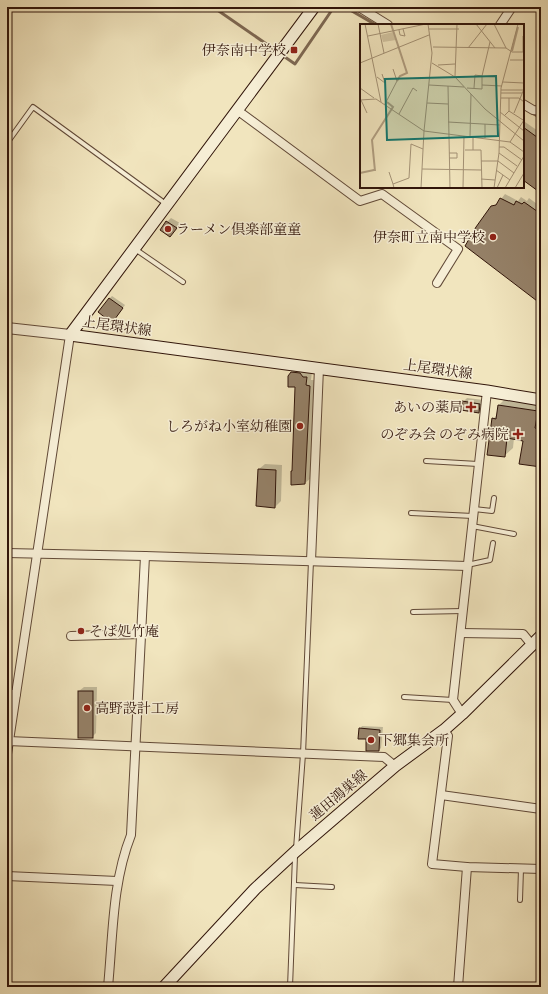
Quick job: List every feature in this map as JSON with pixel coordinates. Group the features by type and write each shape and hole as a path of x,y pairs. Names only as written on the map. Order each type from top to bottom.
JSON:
{"main road":[{"name":"上尾環状線","path":"314,7 70,335 487,391 541,400"},
{"name":"蓮田鴻巣線","path":"164,987 255,889 296,851 395,766 444,730 541,636"}],"street":[{"path":"359,7 386,24"},
{"path":"501,24 512,7"},
{"path":"524,105 534,110 541,111"},
{"path":"238,110 360,201 382,194 458,249 437,283"},
{"path":"7,328 70,335 7,754"},
{"path":"311,561 319,368"},
{"path":"462,714 453,700 487,391"},
{"path":"7,553 467,566"},
{"path":"108,987 117,881 131,835 145,556"},
{"path":"461,633 523,634 532,645"},
{"path":"72,636 141,634"},
{"path":"7,694 16,694"},
{"path":"444,730 448,736 432,864 467,868 541,869"},
{"path":"8,741 384,758 395,766"},
{"path":"440,795 541,809"},
{"path":"458,987 467,868"},
{"path":"7,876 117,881"}],"lane":[{"path":"7,144 33,107 167,204"},
{"path":"134,248 183,282"},
{"path":"426,461 478,464"},
{"path":"411,513 473,513 492,511 494,498"},
{"path":"471,526 514,534"},
{"path":"467,566 490,560 492,543"},
{"path":"290,987 311,561"},
{"path":"413,612 464,611"},
{"path":"404,697 453,700"},
{"path":"520,900 521,868"},
{"path":"295,885 332,887"}],"building":[{"path":"524,128 541,140 541,186 538,191 524,181"},
{"path":"500,198 514,205 516,201 522,204 524,202 541,214 541,304 465,246 491,206 496,205"},
{"path":"166,221 177,228 170,237 160,230"},
{"path":"109,298 123,308 112,323 98,312"},
{"path":"291,372 300,373 303,377 307,377 306,385 310,386 305,484 291,485 295,387 288,387 288,376"},
{"path":"462,401 480,404 479,413 461,410"},
{"path":"498,405 538,411 535,428 538,429 537,439 541,440 541,467 519,464 523,441 507,438 505,457 487,455 492,418 496,419"},
{"path":"258,469 276,470 275,508 256,506"},
{"path":"78,691 93,691 93,738 78,738"},
{"path":"359,728 380,730 379,751 366,751 366,739 358,739"}],"waterway":[{"path":"213,7 278,52"},
{"path":"282,55 295,64 334,7"},
{"path":"345,7 374,24"},
{"path":"532,113 541,118"}],"place":[{"name":"伊奈南中学校","path":"294,50"},
{"name":"ラーメン倶楽部童童","path":"168,229"},
{"name":"伊奈町立南中学校","path":"493,237"},
{"name":"あいの薬局","path":"471,407"},
{"name":"しろがね小室幼稚園","path":"300,426"},
{"name":"のぞみ会 のぞみ病院","path":"518,434"},
{"name":"そば処竹庵","path":"81,631"},
{"name":"高野設計工房","path":"87,708"},
{"name":"下郷集会所","path":"371,740"}]}
